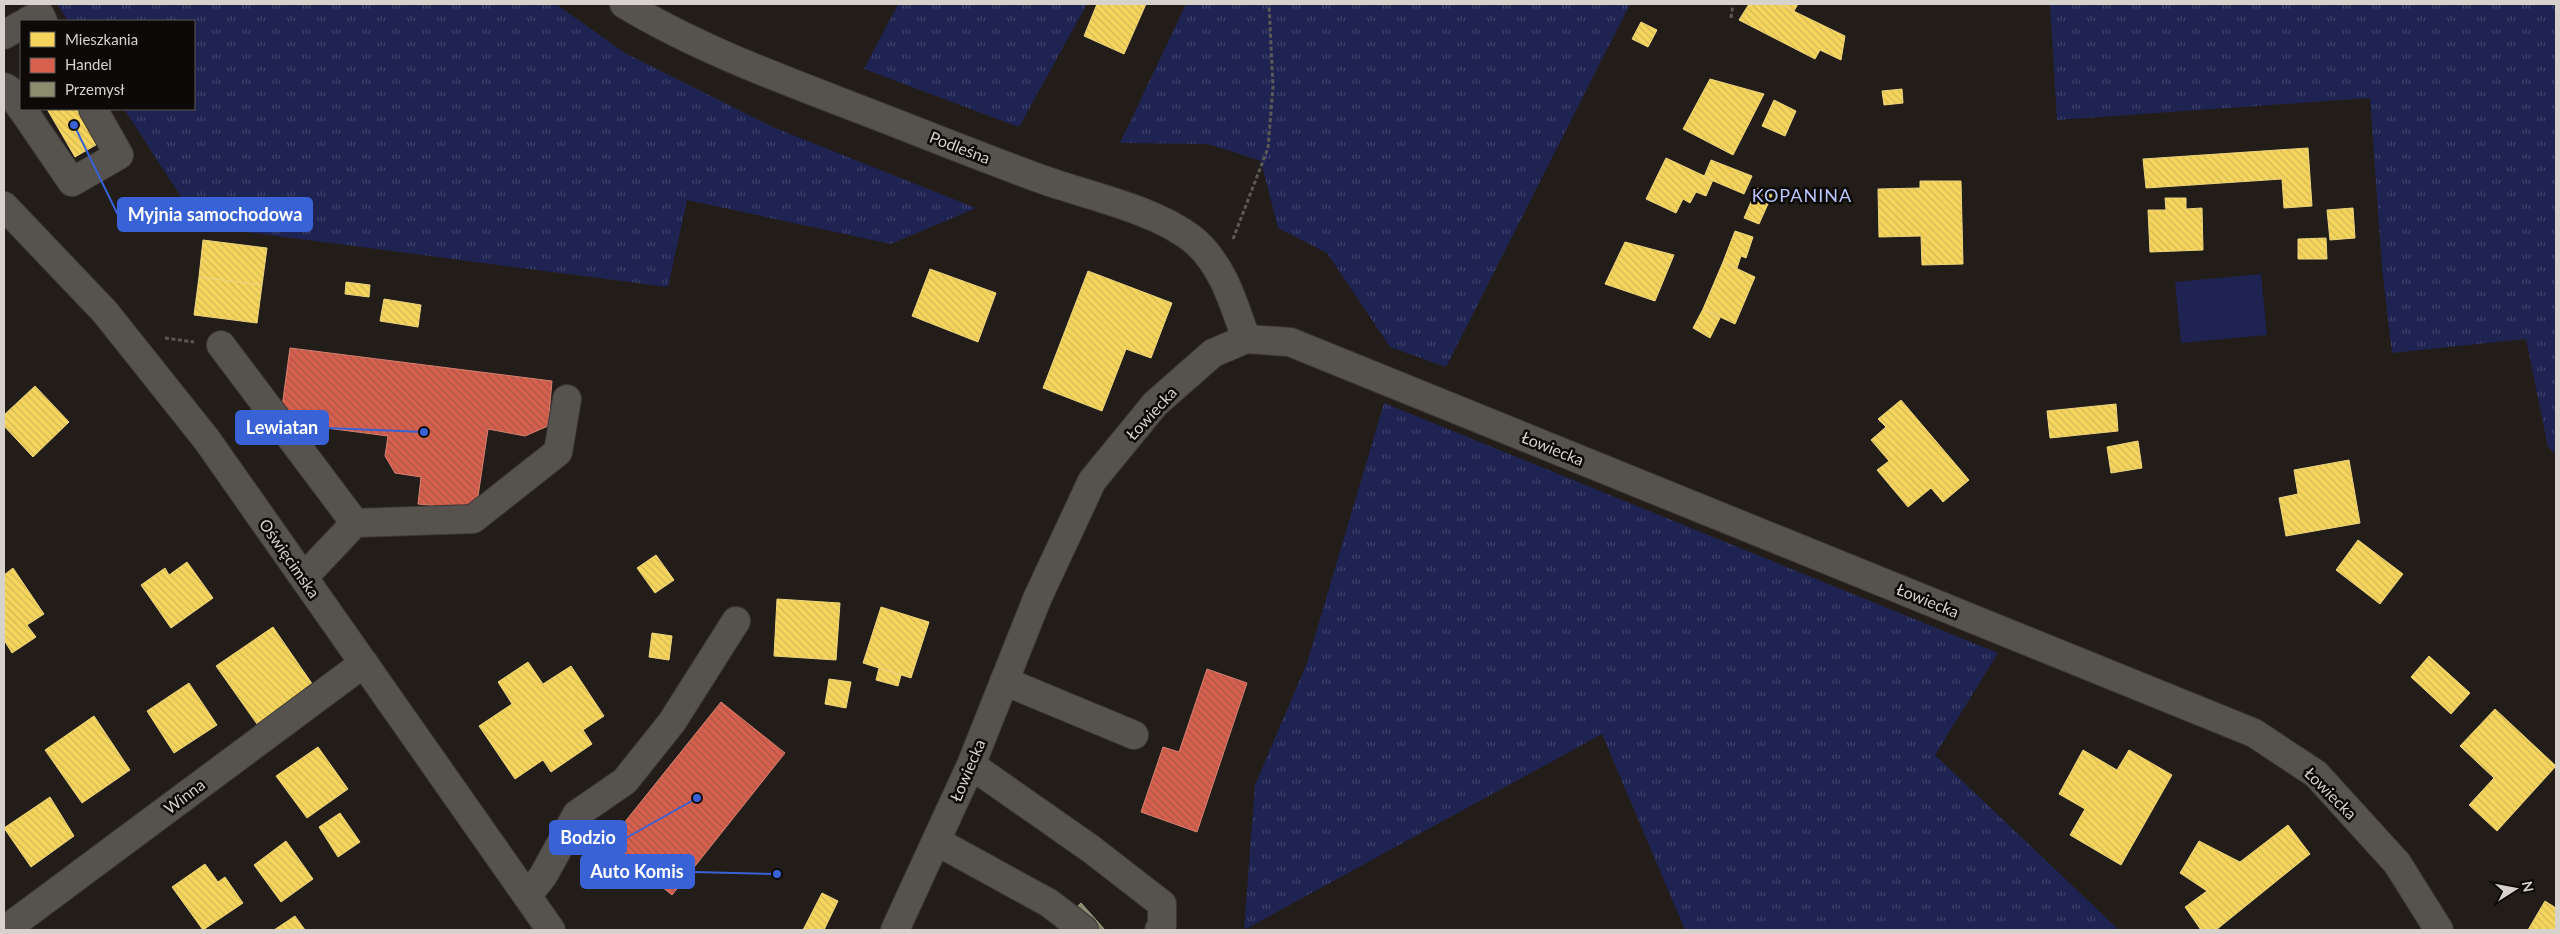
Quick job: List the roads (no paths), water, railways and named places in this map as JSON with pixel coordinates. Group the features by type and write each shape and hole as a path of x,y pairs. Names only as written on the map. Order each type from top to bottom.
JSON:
{"street":[{"name":"Podleśna","path":"624,4 654,22 771,75 1044,180 1128,208 1190,238 1216,264 1246,339"},
{"path":"30,20 40,15 42,20"},
{"path":"4,35 20,26"},
{"path":"4,87 8,88 20,105"},
{"path":"23,110 72,182 119,155 94,110"},
{"name":"Oświęcimska","path":"4,206 105,312 207,440 551,930"},
{"name":"Łowiecka","path":"895,930 971,765 1036,599 1092,481 1155,404 1214,353 1246,339 1290,342 2254,733 2316,774 2396,863 2439,930"},
{"path":"222,345 355,523"},
{"path":"304,576 355,523 473,519 558,452 567,399"},
{"path":"527,896 543,876 577,814 625,781 672,722 736,620"},
{"name":"Winna","path":"5,930 364,663"},
{"path":"1004,681 1134,734"},
{"path":"971,765 1091,849 1162,904 1162,926 1159,930"},
{"path":"936,841 1049,903 1084,930"}],"place":[{"name":"Myjnia samochodowa","path":"74,125"},
{"name":"Lewiatan","path":"424,432"},
{"name":"Bodzio","path":"697,798"},
{"name":"Auto Komis","path":"777,874"}],"district":[{"name":"KOPANINA","path":"1802,195"}]}
